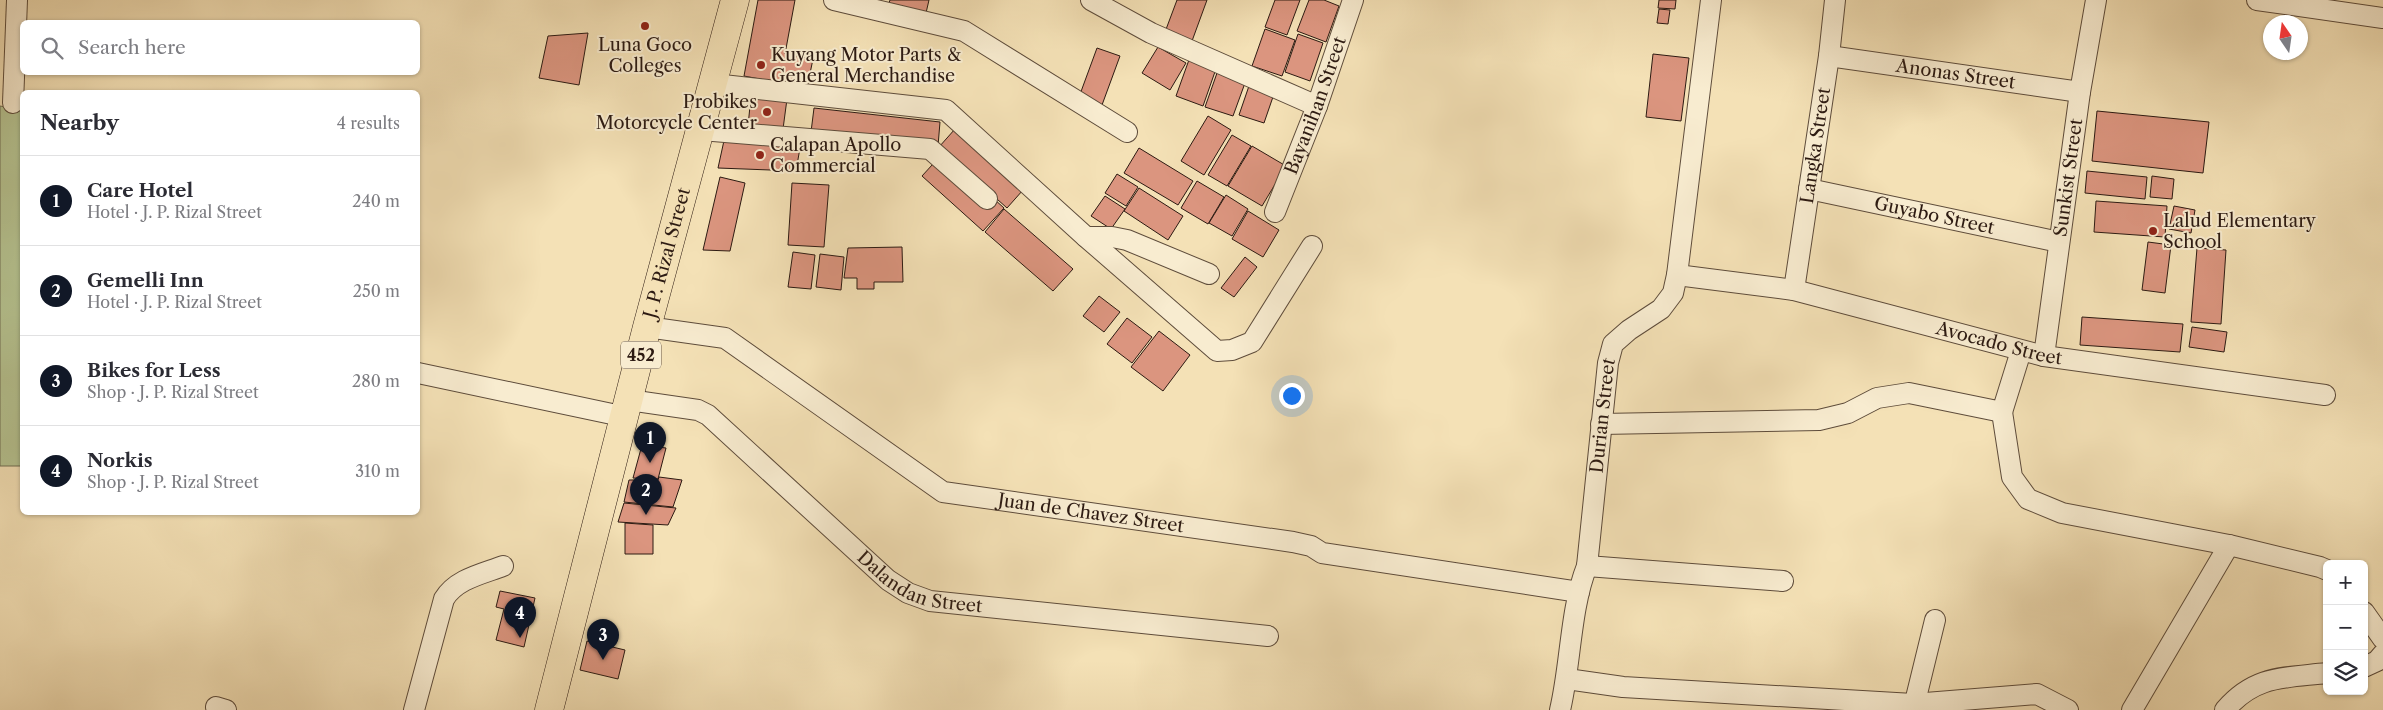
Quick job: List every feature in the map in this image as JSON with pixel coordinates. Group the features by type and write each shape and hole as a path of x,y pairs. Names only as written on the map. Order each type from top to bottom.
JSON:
{"highway":[{"name":"J. P. Rizal Street","path":"549,710 628,408 647,327 714,84 735,0"}],"street":[{"path":"12,103 17,0"},
{"path":"834,0 964,32 1127,132"},
{"path":"1091,0 1151,33 1317,106"},
{"name":"Bayanihan Street","path":"1276,212 1317,106 1353,0"},
{"name":"Durian Street","path":"1560,710 1568,679 1579,592 1587,566 1608,363 1613,344 1629,330 1661,309 1673,293 1677,275 1712,0"},
{"name":"Langka Street","path":"1794,290 1829,56 1835,0"},
{"name":"Sunkist Street","path":"2044,356 2080,92 2096,0"},
{"path":"2258,0 2383,18"},
{"name":"Anonas Street","path":"1829,56 2080,92"},
{"path":"714,84 946,110 1086,237 1217,351 1232,350 1252,342 1312,246"},
{"path":"701,130 930,148 988,199"},
{"name":"Guyabo Street","path":"1809,189 2059,242"},
{"path":"1086,237 1112,237 1127,240 1209,274"},
{"name":"Avocado Street","path":"1677,275 1794,290 2044,356 2325,395"},
{"name":"Juan de Chavez Street","path":"647,327 725,338 943,492 1293,542 1311,546 1322,553 1579,592"},
{"path":"2021,351 2002,412 2012,478 2028,499 2062,513 2229,545 2323,568"},
{"name":"Dalandan Street","path":"420,373 628,408 698,410 708,415 888,580 908,593 930,601 1268,636"},
{"path":"1601,424 1819,420 1848,413 1877,398 1910,393 2002,412"},
{"path":"2132,710 2229,545"},
{"path":"414,710 444,599 457,583 503,566"},
{"path":"1587,566 1783,581"},
{"path":"2368,618 2383,639"},
{"path":"1913,707 1935,620"},
{"path":"2368,665 2377,661 2383,654"},
{"path":"2225,710 2238,695 2254,685 2276,678 2323,673"},
{"path":"1568,679 1623,687 1913,707 2037,694 2068,710"}],"green space":[{"path":"0,106 20,110 20,466 0,466"}],"building":[{"path":"758,0 795,0 785,54 813,59 807,88 744,76"},
{"path":"890,0 929,0 926,13 889,3"},
{"path":"1177,0 1207,0 1192,41 1165,32"},
{"path":"1275,0 1300,0 1287,35 1265,27"},
{"path":"1309,0 1324,0 1339,6 1326,42 1297,31"},
{"path":"1659,0 1676,0 1675,9 1658,8"},
{"path":"1659,9 1670,10 1668,24 1657,23"},
{"path":"1265,29 1295,40 1282,76 1252,66"},
{"path":"588,33 579,85 539,78 548,36"},
{"path":"1298,34 1323,43 1310,81 1285,72"},
{"path":"1158,47 1186,63 1170,90 1142,73"},
{"path":"1097,48 1120,56 1102,105 1079,97"},
{"path":"1653,54 1689,58 1681,121 1646,117"},
{"path":"1190,57 1217,66 1203,106 1176,96"},
{"path":"1217,73 1245,83 1233,116 1205,107"},
{"path":"1250,83 1275,91 1264,123 1239,115"},
{"name":"Probikes Motorcycle Center","path":"751,96 787,99 783,129 748,126"},
{"path":"814,108 940,122 938,146 811,132"},
{"path":"2097,111 2209,122 2203,173 2092,161"},
{"path":"1208,116 1231,130 1204,175 1181,161"},
{"path":"955,129 1023,190 1007,208 939,147"},
{"path":"1232,135 1251,146 1227,186 1208,175"},
{"name":"Calapan Apollo Commercial","path":"725,136 801,142 796,171 718,168"},
{"path":"1252,146 1286,166 1262,206 1228,186"},
{"path":"1139,148 1193,181 1178,205 1124,173"},
{"path":"943,153 1004,208 983,231 922,176"},
{"path":"2087,171 2147,177 2145,199 2085,193"},
{"path":"1117,174 1138,187 1126,206 1105,193"},
{"path":"2152,176 2174,179 2172,199 2150,197"},
{"path":"720,177 745,183 730,251 703,250"},
{"path":"1197,181 1224,197 1208,224 1181,208"},
{"path":"792,183 829,185 824,247 788,245"},
{"path":"1139,188 1183,216 1168,240 1124,211"},
{"path":"1226,195 1248,209 1232,236 1209,223"},
{"path":"1105,196 1125,209 1111,229 1091,216"},
{"path":"2096,201 2167,206 2165,237 2094,232"},
{"path":"2174,206 2195,210 2191,233 2169,229"},
{"path":"1004,209 1073,269 1053,291 985,232"},
{"path":"1248,211 1279,230 1263,257 1232,239"},
{"path":"2148,242 2171,245 2165,293 2142,290"},
{"path":"902,247 903,282 874,282 874,289 857,289 857,278 844,278 848,248"},
{"path":"2197,248 2226,250 2221,324 2191,322"},
{"path":"793,252 815,255 811,289 788,287"},
{"path":"820,254 844,257 841,290 816,287"},
{"path":"1245,257 1257,267 1234,297 1221,288"},
{"path":"1099,296 1120,312 1104,332 1083,316"},
{"path":"2082,317 2183,324 2180,352 2080,345"},
{"path":"1127,318 1152,337 1132,363 1107,344"},
{"path":"2192,327 2227,332 2224,352 2189,347"},
{"path":"1159,331 1190,355 1163,391 1131,367"},
{"path":"642,445 666,448 658,479 633,478"},
{"path":"659,477 682,480 673,507 624,502 629,480 658,480"},
{"path":"624,503 676,508 668,525 618,522"},
{"path":"625,523 653,525 653,554 625,554"},
{"path":"500,591 535,598 524,647 496,640 504,609 496,607"},
{"path":"587,641 625,650 618,679 580,670"}],"place":[{"name":"Luna Goco Colleges","path":"645,26"},
{"name":"Kuyang Motor Parts & General Merchandise","path":"761,65"},
{"name":"Probikes Motorcycle Center","path":"767,112"},
{"name":"Calapan Apollo Commercial","path":"760,155"},
{"name":"Lalud Elementary School","path":"2153,231"},
{"name":"Care Hotel","path":"650,463"},
{"name":"Gemelli Inn","path":"646,515"},
{"name":"Norkis","path":"520,638"},
{"name":"Bikes for Less","path":"603,660"}]}
